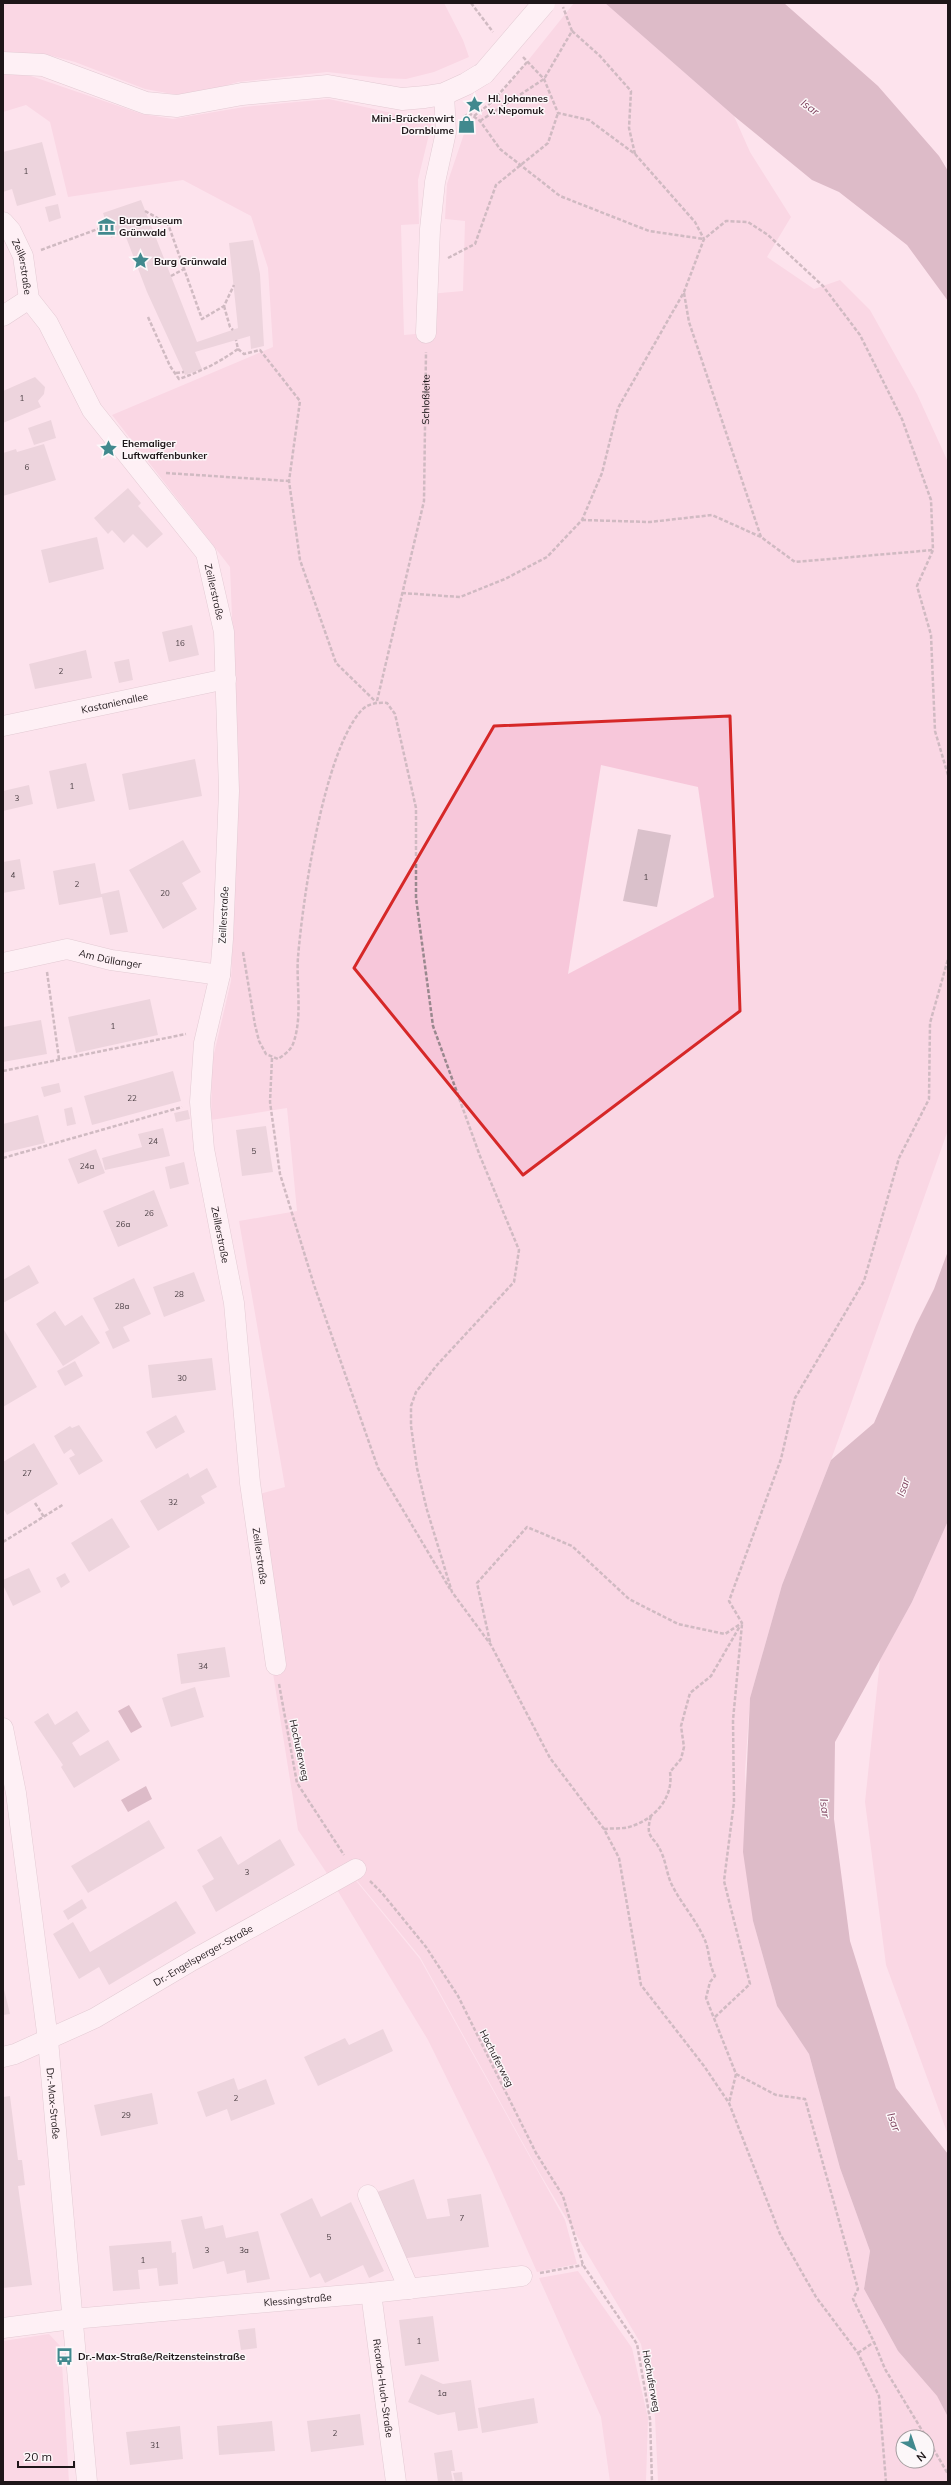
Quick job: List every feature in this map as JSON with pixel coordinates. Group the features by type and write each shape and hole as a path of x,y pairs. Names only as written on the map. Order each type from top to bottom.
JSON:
{"main road":[{"path":"3,63 43,65 146,102 177,106 207,102 242,94 328,86 402,99 444,94 466,84 484,73 544,3"}],"street":[{"path":"426,333 428,268 435,182 445,127 444,94"},
{"name":"Zeillerstraße","path":"3,222 11,231 23,256 29,299 48,323 92,410 206,553 224,632 229,791 223,939 220,975 204,1043 200,1102 204,1149 234,1302 250,1483 276,1666"},
{"path":"3,316 29,299"},
{"name":"Kastanienallee","path":"3,726 226,679"},
{"name":"Am Düllanger","path":"3,963 67,949 111,960 220,975"},
{"name":"Dr.-Max-Straße","path":"3,1728 10,1795 48,2040 87,2482"},
{"name":"Dr.-Engelsperger-Straße","path":"3,2057 48,2040 95,2018 193,1960 356,1869"},
{"path":"368,2195 409,2289"},
{"name":"Klessingstraße","path":"3,2328 72,2319 371,2293 522,2276"},
{"name":"Ricarda-Huch-Straße","path":"371,2293 396,2482"}],"path":[{"path":"471,3 488,29"},
{"path":"561,3 572,31 600,56 630,90 629,128 635,154"},
{"path":"480,121 544,79 572,31"},
{"path":"428,268 475,244 496,185 548,142 558,113 544,79 528,61 492,102 474,116"},
{"path":"445,127 455,126 469,113 480,121 500,149 560,196 649,231 704,239"},
{"path":"558,113 589,120 635,154 695,222 704,239"},
{"path":"145,211 168,224 202,319 224,306 234,285"},
{"path":"402,593 460,597 505,579 547,557 582,520 602,473 618,408 684,292 704,239 726,221 748,222 768,235 823,286 860,335 902,419 931,500 934,550 917,586 931,635 934,731 948,775"},
{"path":"23,256 106,226"},
{"path":"171,276 184,270"},
{"path":"684,292 689,322 761,537"},
{"path":"224,306 230,328 233,330"},
{"path":"148,317 170,366 179,379 212,367 238,349"},
{"name":"Schloßleite","path":"376,702 424,501 426,333"},
{"path":"236,340 238,349 244,354 260,350 300,401 290,481 300,560 336,663 376,702"},
{"path":"176,374 184,372"},
{"path":"142,471 290,481"},
{"path":"582,520 650,522 712,515 761,537 795,562 934,550"},
{"path":"223,939 242,946 256,1030 263,1049 272,1058 278,1059 287,1053 293,1044 295,1033 298,958 304,903 329,782 346,733 361,711 376,702 387,703 395,714 416,808 416,898 433,1026 480,1156 520,1250 514,1282 438,1365 416,1392 411,1406 410,1426 417,1468 452,1592"},
{"path":"44,954 59,1059"},
{"path":"715,2017 750,1984 724,1881 734,1802 733,1720 742,1624 728,1601 781,1459 795,1398 864,1281 899,1158 929,1099 930,1023 948,959"},
{"path":"3,1071 206,1030"},
{"path":"272,1058 270,1102 280,1174 314,1285 378,1468 452,1592 491,1644 550,1758 604,1829 619,1858 641,1985 704,2066 729,2103 780,2234 816,2297 858,2353 879,2396 886,2482"},
{"path":"3,1158 200,1102"},
{"path":"35,1503 44,1517"},
{"path":"3,1542 64,1504"},
{"path":"491,1644 477,1583 527,1527 572,1546 629,1599 678,1624 725,1634 742,1624"},
{"path":"604,1829 629,1827 651,1816 660,1809 672,1785 670,1772 681,1759 684,1747 681,1726 690,1693 711,1676 742,1624"},
{"name":"Hochuferweg","path":"276,1666 297,1783 345,1856 356,1869 382,1893 426,1947 458,1996 536,2153 563,2196 583,2265 637,2344 650,2419 652,2482"},
{"path":"651,1816 647,1829 649,1835 662,1853 670,1882 704,1936 711,1957 710,1966 715,1976 710,1982 706,1998 715,2017 725,2051 736,2074 776,2095 805,2099 858,2289 853,2299 874,2342 885,2369 922,2429"},
{"path":"729,2103 736,2074"},
{"path":"522,2276 583,2265"},
{"path":"858,2353 874,2342"},
{"path":"935,2451 948,2474"}],"highlighted area":[{"path":"730,716 740,1011 523,1175 354,968 494,726"}],"shaded area":[{"path":"3,3 444,3 463,40 469,57 434,72 406,79 381,78 327,72 238,82 203,92 178,95 145,89 75,62 45,54 3,54"},
{"path":"574,3 605,3 734,116 750,152 791,217 767,257 814,289 840,280 870,310 917,394 948,462 948,1130 831,1460 782,1585 750,1698 745,1772 753,1921 777,2006 809,2054 840,2168 870,2251 864,2289 898,2351 937,2396 948,2417 948,2482 658,2482 655,2417 641,2344 539,2172 420,1957 345,1866 328,1875 298,1830 245,1498 285,1487 239,1221 297,1211 287,1108 211,1120 212,1062 231,981 235,883 238,768 230,567 112,415 273,347 268,268 251,216 183,180 68,197 50,122 26,105 3,112 3,74 31,76 142,114 173,119 244,107 329,99 432,122 418,180 419,224 401,225 404,335 426,333 429,294 463,291 465,221 445,219 447,184 467,125 494,103","holes":["601,765 698,787 714,897 568,974"]},
{"path":"948,1521 948,2135 886,1965 865,1802 880,1660 912,1602"},
{"path":"353,1877 420,1959 565,2220 577,2264 537,2272 490,2166 428,2040 336,1888"},
{"path":"578,2271 632,2348 648,2418 646,2482 610,2482 601,2417 539,2278"},
{"path":"49,2334 61,2347 69,2482 3,2482 3,2341"}],"water":[{"name":"Isar","path":"605,3 784,3 878,86 939,156 948,171 948,301 907,245 839,192 812,180 734,116"},
{"name":"Isar","path":"948,1251 948,1521 912,1602 835,1742 834,1819 850,1941 896,2088 948,2154 948,2417 937,2396 898,2351 864,2289 870,2251 840,2168 809,2054 777,2006 753,1921 743,1852 750,1698 782,1585 831,1460 874,1423 916,1325 934,1289"},
{"path":"129,1705 142,1727 131,1733 118,1711"},
{"path":"146,1786 152,1799 128,1812 121,1800"}],"building":[{"name":"Mini-Brückenwirt Dornblume","path":"467,117 473,122 467,131 460,126"},
{"path":"42,142 56,195 17,206 12,189 3,192 3,152"},
{"path":"141,200 197,342 238,328 229,243 253,240 260,274 264,346 251,349 250,336 195,352 202,369 185,375 147,292 124,232 111,238 103,213"},
{"path":"58,204 61,218 49,222 45,207"},
{"path":"35,377 45,387 44,394 38,401 41,407 3,423 3,391"},
{"path":"51,420 56,438 34,445 28,428"},
{"path":"44,444 56,480 3,496 3,453 16,449 17,452"},
{"path":"128,488 141,503 138,506 163,534 147,548 133,534 124,543 112,530 108,534 94,518"},
{"path":"97,537 104,569 49,583 41,550"},
{"path":"192,625 199,655 169,662 162,632"},
{"path":"86,650 92,678 35,689 29,664"},
{"path":"129,659 133,680 119,683 114,662"},
{"path":"195,759 202,796 129,810 122,774"},
{"path":"86,763 95,801 57,809 49,771"},
{"path":"29,785 33,804 3,811 3,791"},
{"path":"638,829 671,835 657,907 623,901"},
{"path":"183,840 201,872 182,883 197,909 163,929 129,870"},
{"path":"20,859 25,889 3,893 3,862"},
{"path":"95,863 101,894 119,890 128,932 110,935 102,897 59,905 53,871"},
{"path":"150,999 158,1035 76,1053 68,1017"},
{"path":"41,1020 47,1054 3,1062 3,1027"},
{"path":"173,1071 181,1101 92,1125 84,1096"},
{"path":"59,1083 61,1092 44,1097 41,1087"},
{"path":"72,1107 76,1124 67,1126 64,1109"},
{"path":"188,1110 190,1119 176,1122 174,1113"},
{"path":"38,1115 45,1143 3,1153 3,1124"},
{"path":"266,1126 273,1172 242,1176 236,1130"},
{"path":"163,1128 170,1156 105,1170 102,1158 142,1147 138,1134"},
{"path":"96,1149 105,1173 78,1184 68,1159"},
{"path":"184,1162 189,1184 170,1189 165,1167"},
{"path":"154,1190 168,1226 118,1247 103,1211"},
{"path":"29,1265 39,1283 3,1303 3,1280"},
{"path":"194,1272 205,1301 164,1317 153,1287"},
{"path":"134,1278 151,1314 123,1327 130,1341 113,1349 105,1332 109,1330 93,1298"},
{"path":"55,1311 65,1326 82,1315 100,1343 63,1366 36,1324"},
{"path":"3,1328 37,1387 3,1407"},
{"path":"212,1358 216,1390 152,1398 148,1365"},
{"path":"75,1361 83,1376 65,1386 57,1371"},
{"path":"176,1415 185,1432 156,1449 146,1432"},
{"path":"79,1425 103,1461 79,1475 69,1458 75,1455 71,1449 64,1454 54,1436 70,1426 72,1428"},
{"path":"34,1443 58,1484 7,1515 3,1508 3,1462"},
{"path":"207,1468 217,1487 201,1496 205,1503 158,1531 140,1501 188,1473 190,1478"},
{"path":"112,1518 130,1547 89,1572 71,1543"},
{"path":"29,1568 41,1592 13,1606 3,1585 3,1580"},
{"path":"65,1573 70,1582 61,1588 56,1578"},
{"path":"225,1647 230,1677 181,1684 177,1654"},
{"path":"195,1687 204,1717 171,1727 162,1698"},
{"path":"77,1711 90,1731 72,1743 80,1756 108,1740 120,1760 74,1788 61,1767 63,1765 34,1722 48,1713 55,1725"},
{"path":"149,1820 165,1848 88,1893 71,1866"},
{"path":"221,1836 238,1865 280,1839 295,1865 216,1912 202,1886 214,1879 197,1850"},
{"path":"82,1899 87,1908 68,1920 63,1911"},
{"path":"176,1901 196,1933 109,1985 99,1967 79,1979 53,1934 73,1922 90,1952"},
{"path":"3,1985 10,2014 3,2015"},
{"path":"383,2029 393,2051 318,2086 304,2057 345,2038 349,2045"},
{"path":"234,2078 238,2090 266,2079 275,2104 231,2121 227,2109 206,2117 197,2092"},
{"path":"152,2093 158,2124 101,2136 94,2105"},
{"path":"10,2096 18,2160 22,2160 25,2185 18,2186 32,2285 3,2288 3,2097"},
{"path":"414,2179 427,2219 450,2216 447,2199 481,2194 489,2247 400,2259 377,2192"},
{"path":"312,2198 321,2217 351,2202 384,2271 369,2278 363,2265 325,2283 320,2273 310,2278 280,2214"},
{"path":"202,2216 205,2229 223,2225 226,2238 258,2231 270,2279 247,2283 245,2270 227,2274 224,2261 193,2269 181,2220"},
{"path":"171,2241 172,2253 176,2252 178,2284 159,2286 157,2268 138,2270 140,2289 113,2291 109,2246"},
{"path":"433,2316 439,2361 405,2366 399,2320"},
{"path":"255,2328 257,2348 241,2350 238,2330"},
{"path":"421,2374 443,2384 471,2380 478,2428 458,2431 455,2412 438,2415 408,2402"},
{"path":"534,2398 538,2423 482,2433 478,2408"},
{"path":"360,2414 364,2445 311,2452 307,2421"},
{"path":"272,2421 275,2451 219,2455 217,2426"},
{"path":"180,2426 183,2459 130,2465 126,2432"},
{"path":"452,2450 455,2471 451,2471 453,2482 438,2482 434,2453"},
{"path":"462,2472 463,2482 455,2482 453,2473"}],"place":[{"name":"Hl. Johannes v. Nepomuk","path":"475,104"},
{"name":"Mini-Brückenwirt Dornblume","path":"467,124"},
{"name":"Burgmuseum Grünwald","path":"106,226"},
{"name":"Burg Grünwald","path":"141,261"},
{"name":"Ehemaliger Luftwaffenbunker","path":"109,449"},
{"name":"Dr.-Max-Straße/Reitzensteinstraße","path":"65,2356"}]}
